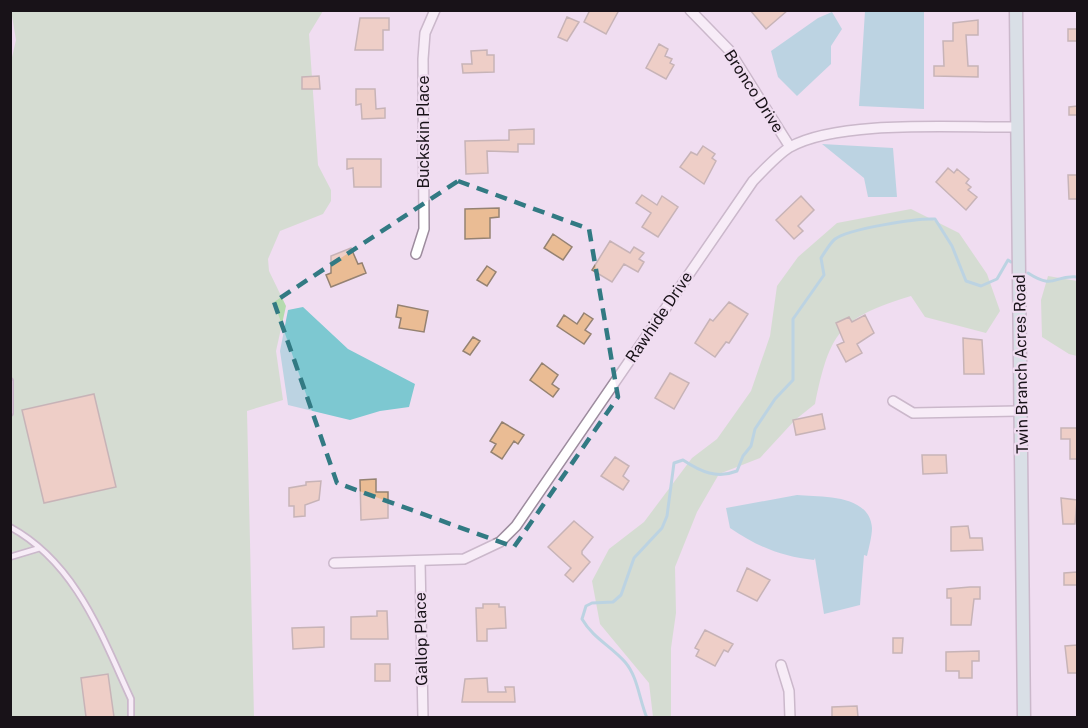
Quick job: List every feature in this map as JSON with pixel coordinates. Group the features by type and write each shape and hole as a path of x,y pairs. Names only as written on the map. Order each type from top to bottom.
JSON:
{"street":[{"name":"Buckskin Place","path":"416,254 424,229 423,59 425,33 435,10"},
{"name":"Bronco Drive","path":"690,10 729,50 790,147"},
{"name":"Twin Branch Acres Road","path":"1016,10 1024,717"},
{"name":"Rawhide Drive","path":"334,563 464,559 500,542 516,526 753,181 790,147 820,136 868,128 1018,127"},
{"path":"893,400 913,413 1021,411"},
{"name":"Gallop Place","path":"420,561 423,717"},
{"path":"781,665 789,691 790,717"}],"lane":[{"path":"10,381 10,413"},
{"path":"10,527 54,559 78,589 131,699 131,717"},
{"path":"10,556 40,548"}],"highlighted area":[{"path":"458,181 589,229 618,397 514,547 337,483 274,302"}],"green space":[{"path":"11,10 323,11 309,34 318,165 331,190 331,201 323,214 280,231 268,259 269,271 286,306 276,351 283,400 247,411 254,717 11,717 10,66 16,40"},
{"path":"911,209 959,233 987,274 1000,311 986,333 925,317 911,296 868,312 842,331 833,344 820,380 815,404 795,420 760,458 719,474 697,512 675,567 676,613 671,648 671,717 653,717 649,683 600,624 592,581 609,549 644,522 692,458 717,439 751,391 770,336 777,286 798,257 837,223"},
{"path":"1048,276 1077,281 1077,356 1069,354 1042,337 1041,300"}],"water":[{"path":"865,11 924,11 924,109 859,106"},
{"path":"832,12 842,29 831,46 831,64 797,96 778,77 771,51 818,18"},
{"path":"822,144 893,148 897,197 868,197 864,178"},
{"path":"303,307 348,349 415,384 409,407 380,411 350,420 288,405 280,351 288,310"},
{"path":"797,495 831,497 854,503 869,517 872,531 867,556 864,555 860,605 824,614 815,558 814,560 802,559 770,550 730,528 726,508"}],"building":[{"path":"590,10 619,10 606,34 584,22"},
{"path":"750,10 788,10 766,29"},
{"path":"567,17 579,22 567,41 558,37"},
{"path":"360,18 389,18 389,30 383,30 383,50 355,50"},
{"path":"978,20 978,35 966,35 968,66 978,66 978,77 934,76 934,66 944,66 943,41 953,41 953,23"},
{"path":"1068,29 1077,29 1077,41 1068,41"},
{"path":"659,44 668,49 665,56 672,59 670,63 674,65 666,79 646,68"},
{"path":"487,50 487,55 494,55 494,72 463,73 462,64 472,64 471,51"},
{"path":"319,76 320,89 302,89 302,77"},
{"path":"356,89 375,89 376,109 385,108 385,118 362,119 361,104 356,105"},
{"path":"1077,106 1077,115 1069,115 1069,107"},
{"path":"534,129 534,144 518,144 518,152 487,151 488,173 466,174 465,141 509,140 509,130"},
{"path":"703,146 715,154 712,158 716,161 704,184 680,167 691,152 697,155"},
{"path":"347,159 381,159 381,187 354,187 353,168 347,169"},
{"path":"948,168 954,173 957,169 969,179 966,183 971,187 968,190 977,197 966,210 936,182"},
{"path":"1068,175 1077,175 1077,199 1069,199"},
{"path":"642,195 657,205 662,196 678,207 658,237 642,227 651,213 636,203"},
{"path":"801,196 814,210 798,226 803,231 794,239 776,220"},
{"path":"499,208 499,217 490,218 490,238 465,239 465,209"},
{"path":"553,234 572,247 563,260 544,248"},
{"path":"610,241 630,253 634,247 644,253 639,259 644,262 638,272 624,264 612,282 592,270"},
{"path":"351,248 358,264 362,263 366,273 331,287 326,275 331,273 331,256"},
{"path":"487,266 496,272 487,286 477,280"},
{"path":"729,302 748,314 729,343 726,342 715,357 695,343 710,319 713,321"},
{"path":"398,305 428,311 424,332 399,328 401,318 396,317"},
{"path":"584,313 593,319 585,330 591,334 584,344 557,326 564,315 577,324"},
{"path":"865,315 874,333 857,344 862,353 846,362 837,345 844,342 836,323 849,317 852,322"},
{"path":"473,337 480,341 470,355 463,351"},
{"path":"963,338 982,340 984,374 964,374"},
{"path":"542,363 558,375 552,384 559,389 553,397 530,380"},
{"path":"670,373 689,383 674,409 655,398"},
{"path":"94,394 116,487 44,503 22,410"},
{"path":"822,414 825,429 796,435 793,420"},
{"path":"502,422 524,435 518,444 514,441 502,459 491,452 496,444 490,441"},
{"path":"1061,428 1077,428 1077,459 1070,459 1070,439 1061,439"},
{"path":"922,455 946,455 947,473 923,474"},
{"path":"615,457 629,466 623,476 629,481 623,490 601,476"},
{"path":"376,479 376,492 388,492 388,518 361,520 360,480"},
{"path":"321,481 319,500 305,505 305,516 294,517 294,506 289,506 289,488 306,485 306,482"},
{"path":"1061,498 1077,500 1075,524 1063,524"},
{"path":"574,521 593,537 582,551 590,562 573,582 565,575 571,568 548,547"},
{"path":"968,526 970,538 982,538 983,550 951,551 951,527"},
{"path":"747,568 770,580 757,601 737,591"},
{"path":"1077,572 1077,585 1064,585 1064,573"},
{"path":"980,587 980,599 974,599 971,625 951,625 951,598 947,598 947,589"},
{"path":"483,604 499,604 499,607 505,607 506,628 487,629 487,641 477,641 476,608 483,608"},
{"path":"377,611 387,611 388,639 351,639 351,617 377,616"},
{"path":"324,627 324,647 293,649 292,628"},
{"path":"705,630 733,644 728,652 724,650 715,666 696,656 699,650 695,648"},
{"path":"893,638 903,638 902,653 893,653"},
{"path":"1077,645 1077,673 1068,673 1065,646"},
{"path":"979,651 979,661 972,661 972,678 959,678 959,671 946,671 946,652"},
{"path":"375,664 390,664 390,681 375,681"},
{"path":"108,674 114,717 86,717 81,678"},
{"path":"487,678 488,692 506,692 505,687 514,687 515,702 462,702 465,679"},
{"path":"857,706 858,717 832,717 832,707"}],"waterway":[{"path":"647,718 636,681 629,668 620,656 586,626 582,619 586,606 592,603 613,602 621,595 634,558 662,528 667,516 674,463 683,460 703,471 716,474 737,471 743,456 751,446 755,429 775,399 793,380 793,319 824,275 821,258 831,243 842,235 868,228 899,222 935,219 952,246 966,281 981,286 997,279 1008,260 1011,262"},
{"path":"1028,273 1044,281 1078,277"}]}
